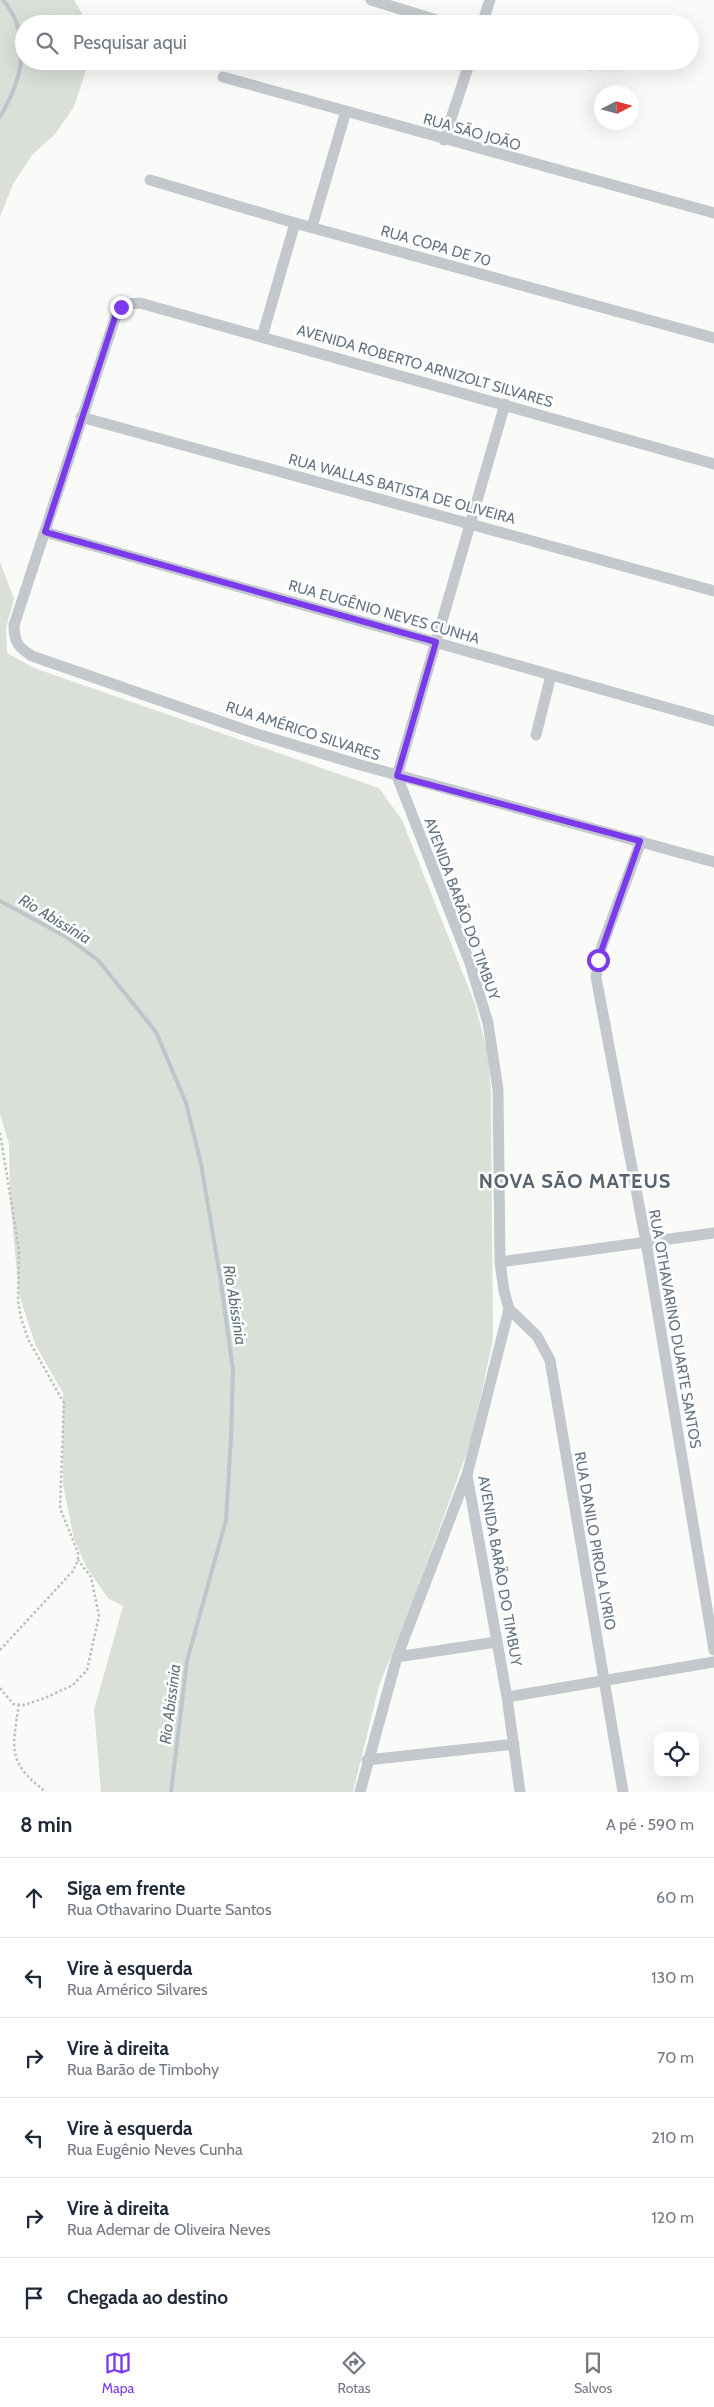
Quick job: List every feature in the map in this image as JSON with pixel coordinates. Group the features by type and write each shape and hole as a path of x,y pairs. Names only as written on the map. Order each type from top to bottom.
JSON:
{"street":[{"path":"371,0 420,15"},
{"path":"485,15 490,0"},
{"path":"444,140 467,70"},
{"name":"RUA SÃO JOÃO","path":"223,77 444,140 714,213"},
{"path":"312,228 346,111"},
{"name":"RUA COPA DE 70","path":"150,180 312,228 714,338"},
{"path":"262,337 295,223"},
{"name":"AVENIDA ROBERTO ARNIZOLT SILVARES","path":"81,417 116,314 127,304 140,304 505,404 714,464"},
{"path":"397,776 505,404"},
{"path":"45,532 81,417"},
{"name":"RUA WALLAS BATISTA DE OLIVEIRA","path":"81,417 714,591"},
{"name":"RUA EUGÊNIO NEVES CUNHA","path":"45,532 714,720"},
{"name":"RUA AMÉRICO SILVARES","path":"45,532 14,625 14,639 19,648 32,656 254,732 397,776 714,862"},
{"path":"536,735 551,675"},
{"name":"AVENIDA BARÃO DO TIMBUY","path":"397,776 470,964 488,1023 498,1090 500,1262 504,1291 509,1309 467,1475 507,1697 520,1792"},
{"name":"RUA OTHAVARINO DUARTE SANTOS","path":"640,841 602,946 596,977 646,1242 714,1650"},
{"path":"500,1262 714,1233"},
{"name":"RUA DANILO PIROLA LYRIO","path":"509,1309 537,1336 550,1360 622,1792"},
{"path":"360,1792 396,1657 467,1475"},
{"path":"396,1657 496,1642"},
{"path":"507,1697 714,1662"},
{"path":"367,1760 514,1744"}],"path":[{"path":"0,1132 20,1250 18,1291 21,1318 28,1339 64,1402 60,1508 78,1553 78,1560 73,1571 0,1650"},
{"path":"0,1688 13,1704 24,1705 73,1685 87,1670 99,1616 91,1577 78,1560"},
{"path":"19,1704 14,1752 21,1770 46,1792"}],"shaded area":[{"path":"0,0 74,0 83,15 15,15 15,70 86,70 74,107 55,134 32,155 13,184 0,217"},
{"path":"0,562 14,599 6,628 7,653 34,668 379,788 402,820 475,1004 488,1054 491,1094 493,1340 471,1441 412,1604 379,1686 353,1792 101,1792 94,1710 123,1606 108,1598 87,1568 74,1539 63,1484 63,1393 35,1344 19,1294 10,1197 9,1144 0,1114"}],"waterway":[{"name":"Rio Abissínia","path":"3,0 15,21"},
{"name":"Rio Abissínia","path":"0,117 8,102 19,70"},
{"name":"Rio Abissínia","path":"0,901 65,936 98,960 156,1032 186,1103 201,1164 220,1276 233,1370 231,1438 226,1520 187,1661 171,1792"}],"district":[{"name":"NOVA SÃO MATEUS","path":"575,1181"}],"route":[{"path":"121,307 116,314 81,417 45,532 436,642 397,776 640,841 598,960"}]}
